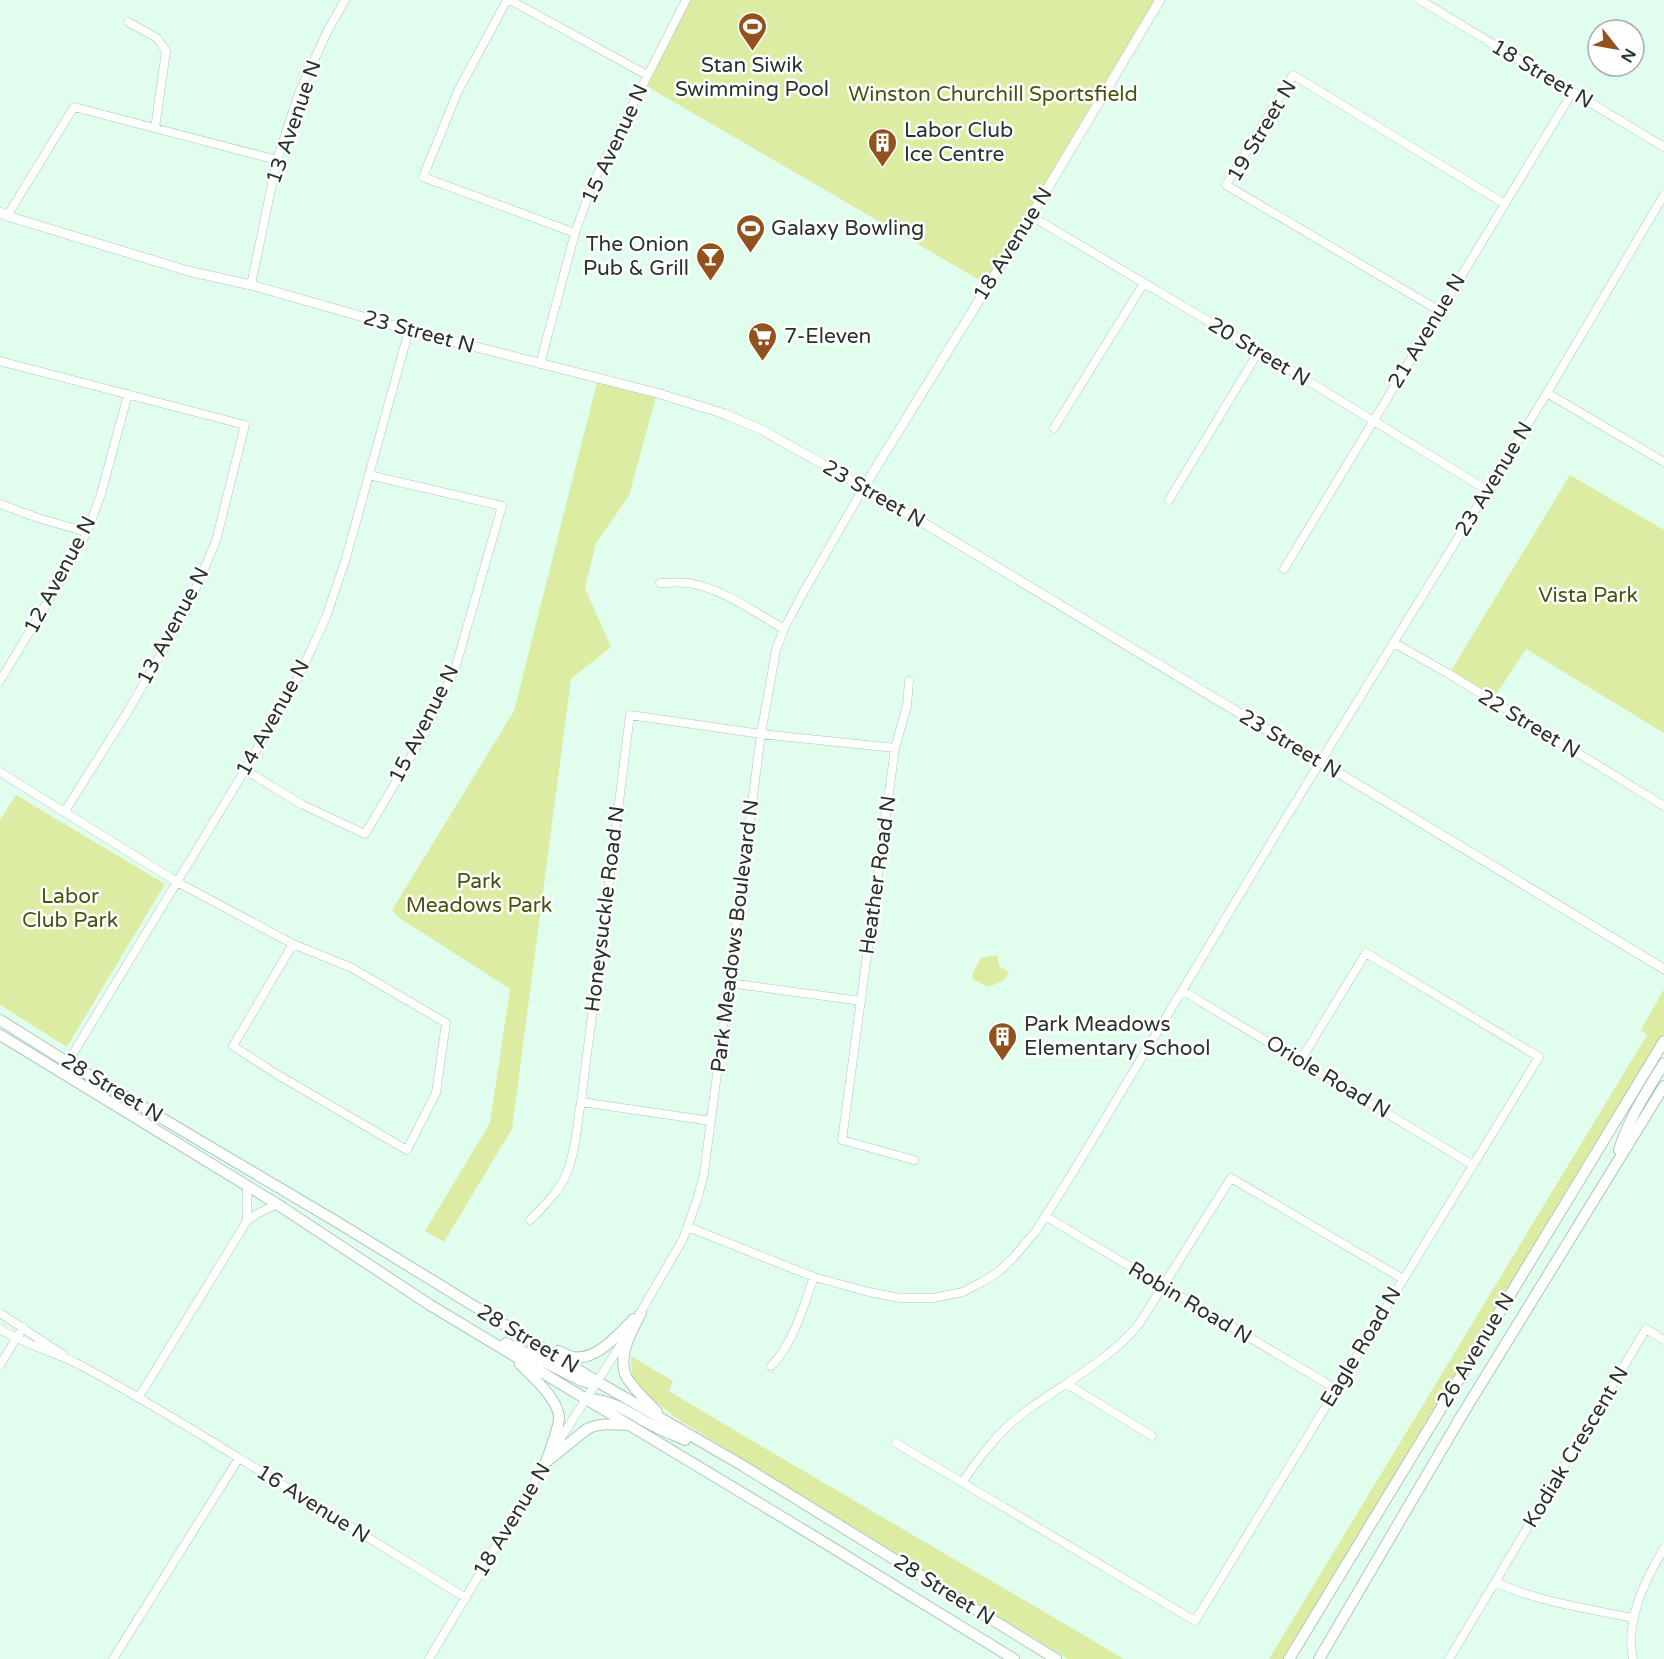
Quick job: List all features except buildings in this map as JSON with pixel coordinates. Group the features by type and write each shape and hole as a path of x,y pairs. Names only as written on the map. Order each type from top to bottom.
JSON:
{"main road":[{"name":"28 Street N","path":"0,1020 598,1382 740,1464 1056,1659"},
{"name":"28 Street N","path":"0,1035 247,1185 430,1305 1014,1659"},
{"name":"26 Avenue N","path":"1289,1659 1664,1041"},
{"path":"1615,1165 1624,1134 1664,1063"},
{"name":"26 Avenue N","path":"1319,1659 1468,1405 1664,1086"},
{"path":"430,1305 462,1317 524,1353 582,1381 598,1382"},
{"path":"531,1341 573,1357 588,1355 603,1348 640,1313"},
{"path":"640,1313 629,1336 624,1356 626,1376 642,1397 669,1424"},
{"path":"505,1350 537,1381 555,1404 559,1417 546,1462"},
{"path":"586,1399 601,1399 615,1404 652,1425 740,1464"},
{"path":"546,1462 587,1429 613,1424 629,1425"},
{"path":"1298,1659 1338,1577"}],"street":[{"name":"13 Avenue N","path":"251,285 277,160 299,93 328,30 345,0"},
{"path":"575,233 423,177 458,91 509,0 647,75"},
{"name":"15 Avenue N","path":"540,364 575,233 592,185 686,0"},
{"name":"18 Avenue N","path":"864,487 1031,216 1160,0"},
{"name":"18 Street N","path":"1420,0 1664,147"},
{"path":"128,22 157,38 166,51 155,128"},
{"name":"19 Street N","path":"1440,311 1226,185 1293,75 1505,204"},
{"name":"21 Avenue N","path":"1284,569 1572,93"},
{"path":"4,214 74,107 277,160"},
{"name":"23 Avenue N","path":"688,1227 814,1277 890,1297 933,1298 955,1294 998,1272 1025,1244 1045,1216 1547,393 1664,195"},
{"name":"23 Street N","path":"4,214 188,271 251,285 409,330 657,393 725,414 762,430 864,487 1664,969"},
{"name":"20 Street N","path":"1031,216 1487,490"},
{"path":"1054,428 1144,283"},
{"name":"14 Avenue N","path":"62,1074 67,1062 245,770 297,679 326,617 346,558 409,330"},
{"path":"1169,500 1258,351"},
{"path":"0,361 128,394"},
{"path":"1547,393 1664,461"},
{"name":"13 Avenue N","path":"66,812 186,611 216,541 245,425 128,394"},
{"name":"12 Avenue N","path":"0,681 87,532 101,494 128,394"},
{"name":"15 Avenue N","path":"245,770 301,804 364,834 423,736 455,669 502,506 369,475"},
{"name":"Park Meadows Boulevard N","path":"598,1382 676,1252 688,1227 704,1174 761,734 776,650 802,592 864,487"},
{"path":"0,504 87,532"},
{"path":"660,583 688,584 709,589 784,629"},
{"name":"22 Street N","path":"1394,643 1449,674 1664,806"},
{"name":"Heather Road N","path":"909,681 907,706 895,748 842,1140 914,1160"},
{"name":"Honeysuckle Road N","path":"530,1220 554,1194 568,1169 572,1155 581,1102 630,715 761,734"},
{"path":"761,734 895,748"},
{"path":"0,772 177,882 293,944 352,968 446,1023 436,1093 408,1150 278,1075 233,1046 293,944"},
{"name":"Eagle Road N","path":"896,1443 963,1481 1195,1622 1539,1057 1366,953 1300,1061"},
{"path":"729,983 861,1001"},
{"name":"Oriole Road N","path":"1183,990 1473,1165"},
{"path":"581,1102 711,1121"},
{"path":"963,1481 1004,1429 1035,1404 1098,1363 1129,1336 1139,1324 1231,1178 1403,1279"},
{"path":"246,1221 247,1185"},
{"path":"139,1397 246,1221 277,1204"},
{"name":"Robin Road N","path":"1045,1216 1336,1389"},
{"path":"771,1366 789,1343 814,1277"},
{"path":"0,1313 73,1362"},
{"path":"0,1365 23,1327"},
{"path":"0,1329 16,1339 73,1362 139,1397 239,1458"},
{"name":"Kodiak Crescent N","path":"1449,1659 1646,1329 1664,1340"},
{"name":"18 Avenue N","path":"429,1659 546,1462 598,1382"},
{"path":"1067,1384 1152,1436"},
{"name":"16 Avenue N","path":"113,1659 239,1458 466,1598"},
{"path":"1633,1659 1631,1652 1633,1618 1648,1574 1664,1548"},
{"path":"1495,1582 1518,1593 1633,1618"}],"green space":[{"name":"Winston Churchill Sportsfield","path":"686,0 1160,0 988,285 643,84"},
{"name":"Park Meadows Park","path":"598,378 657,393 629,496 596,543 585,588 611,647 571,679 512,1129 444,1242 425,1231 490,1123 510,989 398,917 392,910 514,711"},
{"name":"Vista Park","path":"1570,475 1664,530 1664,733 1526,649 1492,701 1449,674"},
{"name":"Labor Club Park","path":"16,795 165,884 67,1047 0,1005 0,820"},
{"path":"997,955 999,966 1009,972 1003,981 988,987 973,979 972,974 981,958"},
{"path":"1664,989 1664,1034 1338,1577 1284,1659 1269,1659 1647,1035 1641,1030"},
{"path":"631,1356 673,1381 669,1391 1124,1659 1068,1659 679,1420 638,1385 633,1375"}],"place":[{"name":"Stan Siwik Swimming Pool","path":"752,52"},
{"name":"Labor Club Ice Centre","path":"883,168"},
{"name":"Galaxy Bowling","path":"750,254"},
{"name":"The Onion Pub & Grill","path":"710,282"},
{"name":"7-Eleven","path":"763,362"},
{"name":"Park Meadows Elementary School","path":"1003,1062"}]}
